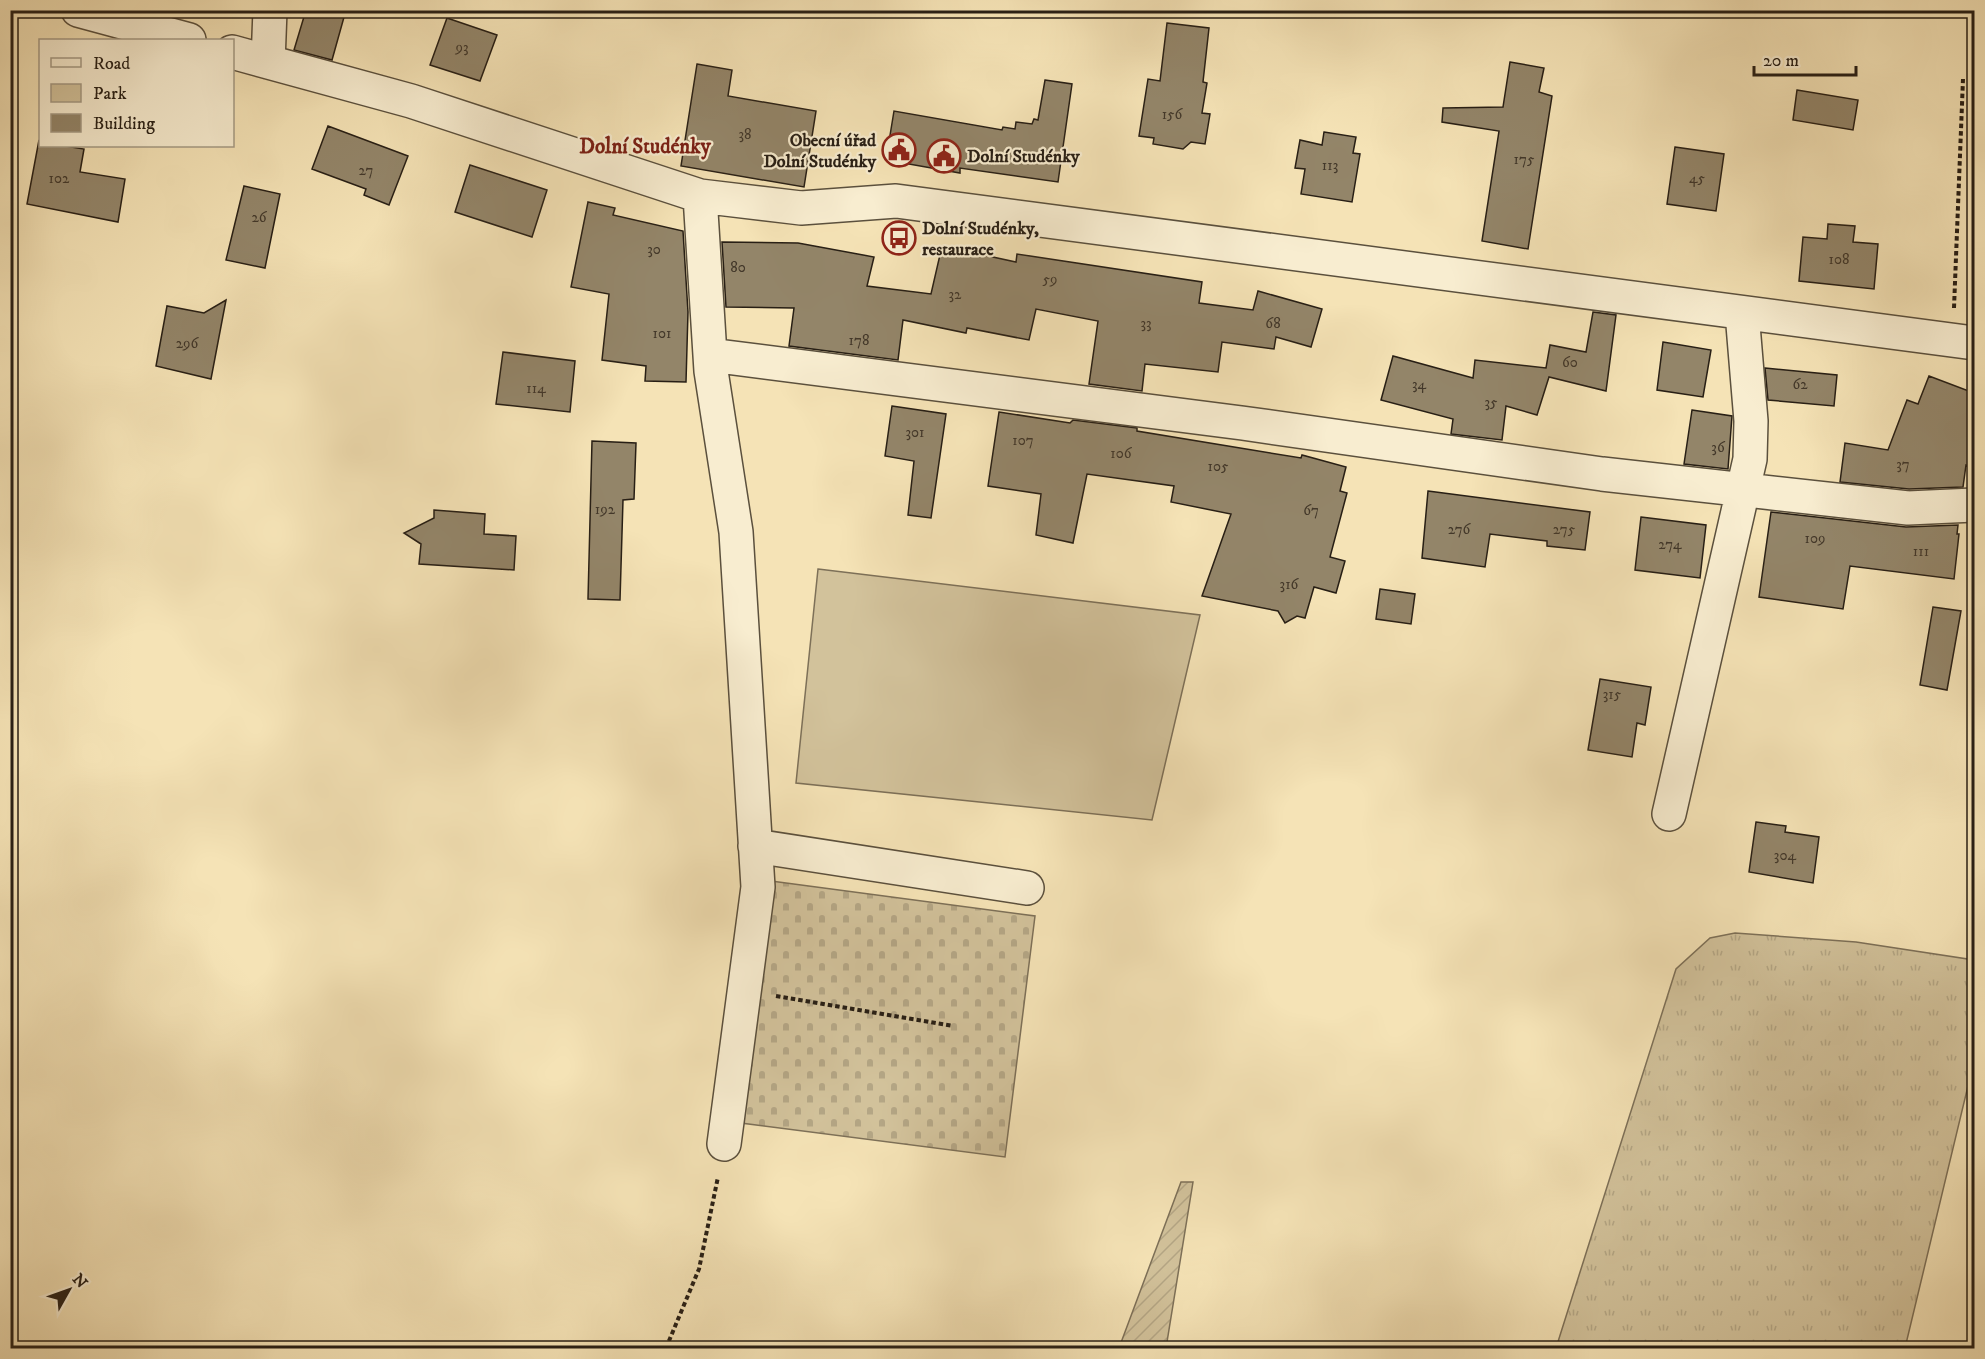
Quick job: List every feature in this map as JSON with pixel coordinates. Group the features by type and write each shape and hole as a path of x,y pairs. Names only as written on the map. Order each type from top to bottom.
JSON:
{"street":[{"path":"78,10 185,39"},
{"path":"268,62 270,10"},
{"path":"234,53 411,101 700,196 801,208 896,201 1964,342"},
{"path":"700,196 710,355 736,532 758,887 724,1144"},
{"path":"1669,814 1750,459 1751,421 1743,313"},
{"path":"710,355 1160,412 1602,474 1908,508 1974,505"},
{"path":"755,846 1027,888"}],"path":[{"path":"1963,79 1964,342"},
{"path":"744,990 953,1026"},
{"path":"666,1348 699,1269 724,1144"}],"green space":[{"path":"818,569 1200,615 1152,820 796,783"},
{"path":"771,881 1035,916 1005,1157 741,1123"},
{"path":"1735,933 1856,942 1974,960 1974,1061 1905,1348 1556,1348 1676,969 1710,938"},
{"path":"1181,1182 1193,1182 1166,1348 1119,1348"}],"building":[{"path":"306,10 346,10 332,60 294,50"},
{"path":"447,18 497,35 480,81 430,65"},
{"path":"1167,23 1209,28 1203,82 1207,83 1202,113 1210,114 1205,144 1191,142 1183,149 1153,144 1154,138 1139,136 1148,79 1160,81"},
{"path":"1510,62 1544,68 1539,92 1552,96 1528,249 1482,241 1499,131 1442,122 1443,108 1503,107"},
{"path":"697,64 732,70 728,96 816,111 804,187 681,166"},
{"path":"1045,80 1072,84 1058,182 960,168 960,173 886,160 894,111 1002,130 1003,127 1015,129 1016,122 1032,124 1034,119 1038,120"},
{"path":"1797,90 1858,100 1853,130 1793,120"},
{"path":"328,126 408,156 389,205 364,195 366,189 312,169"},
{"path":"1324,132 1356,137 1353,153 1360,154 1352,202 1301,194 1305,169 1295,168 1300,140 1322,145"},
{"path":"39,140 39,147 84,149 80,172 125,179 118,222 27,204"},
{"path":"1675,147 1724,154 1716,211 1667,204"},
{"path":"470,165 547,190 532,237 455,212"},
{"path":"244,186 280,194 265,268 226,260"},
{"path":"588,202 615,208 613,215 683,231 688,312 686,382 645,381 646,366 602,360 609,294 571,287"},
{"path":"1828,224 1855,226 1853,242 1878,244 1874,289 1799,281 1803,237 1827,239"},
{"path":"722,242 798,243 874,257 867,286 931,294 942,246 1016,262 1017,254 1202,282 1199,303 1253,310 1258,291 1322,309 1311,347 1276,337 1274,349 1222,342 1218,372 1145,364 1142,391 1089,384 1098,321 1036,309 1029,340 967,328 966,333 903,320 898,360 789,346 794,308 726,307"},
{"path":"226,300 211,379 156,366 167,306 204,313"},
{"path":"1593,312 1616,315 1606,391 1549,377 1537,415 1506,406 1502,440 1451,434 1453,419 1381,400 1393,356 1473,378 1475,360 1546,368 1550,345 1586,352"},
{"path":"1663,342 1711,350 1703,397 1657,390"},
{"path":"503,352 575,361 570,412 496,404"},
{"path":"1765,368 1837,375 1834,406 1768,400"},
{"path":"1929,376 1974,393 1974,468 1966,465 1963,487 1909,489 1840,482 1845,443 1888,450 1907,400 1918,404"},
{"path":"892,406 946,414 931,518 908,515 914,461 885,456"},
{"path":"1692,410 1732,416 1728,469 1684,464"},
{"path":"999,412 1070,423 1073,420 1137,428 1137,431 1301,458 1302,455 1346,467 1340,491 1347,493 1330,557 1345,561 1336,593 1314,587 1305,618 1297,616 1285,623 1278,611 1202,596 1231,514 1171,502 1174,486 1087,474 1073,543 1036,535 1041,494 988,486"},
{"path":"592,441 636,443 634,499 623,500 620,600 588,599"},
{"path":"1428,491 1590,512 1585,550 1547,546 1547,541 1490,534 1485,567 1422,558"},
{"path":"434,510 485,514 484,534 516,536 514,570 419,564 421,544 404,533 434,518"},
{"path":"1771,512 1906,527 1958,525 1954,579 1850,566 1843,609 1759,597"},
{"path":"1641,517 1706,525 1700,578 1635,570"},
{"path":"1380,589 1415,594 1411,624 1376,619"},
{"path":"1933,607 1961,611 1947,690 1920,685"},
{"path":"1600,679 1651,687 1645,725 1637,723 1632,757 1588,750"},
{"path":"1756,822 1786,826 1785,832 1819,837 1813,883 1749,872"}],"place":[{"name":"Obecní úřad Dolní Studénky","path":"899,150"},
{"name":"Dolní Studénky","path":"944,156"},
{"name":"Dolní Studénky, restaurace","path":"899,238"}],"district":[{"name":"Dolní Studénky","path":"645,146"}]}
